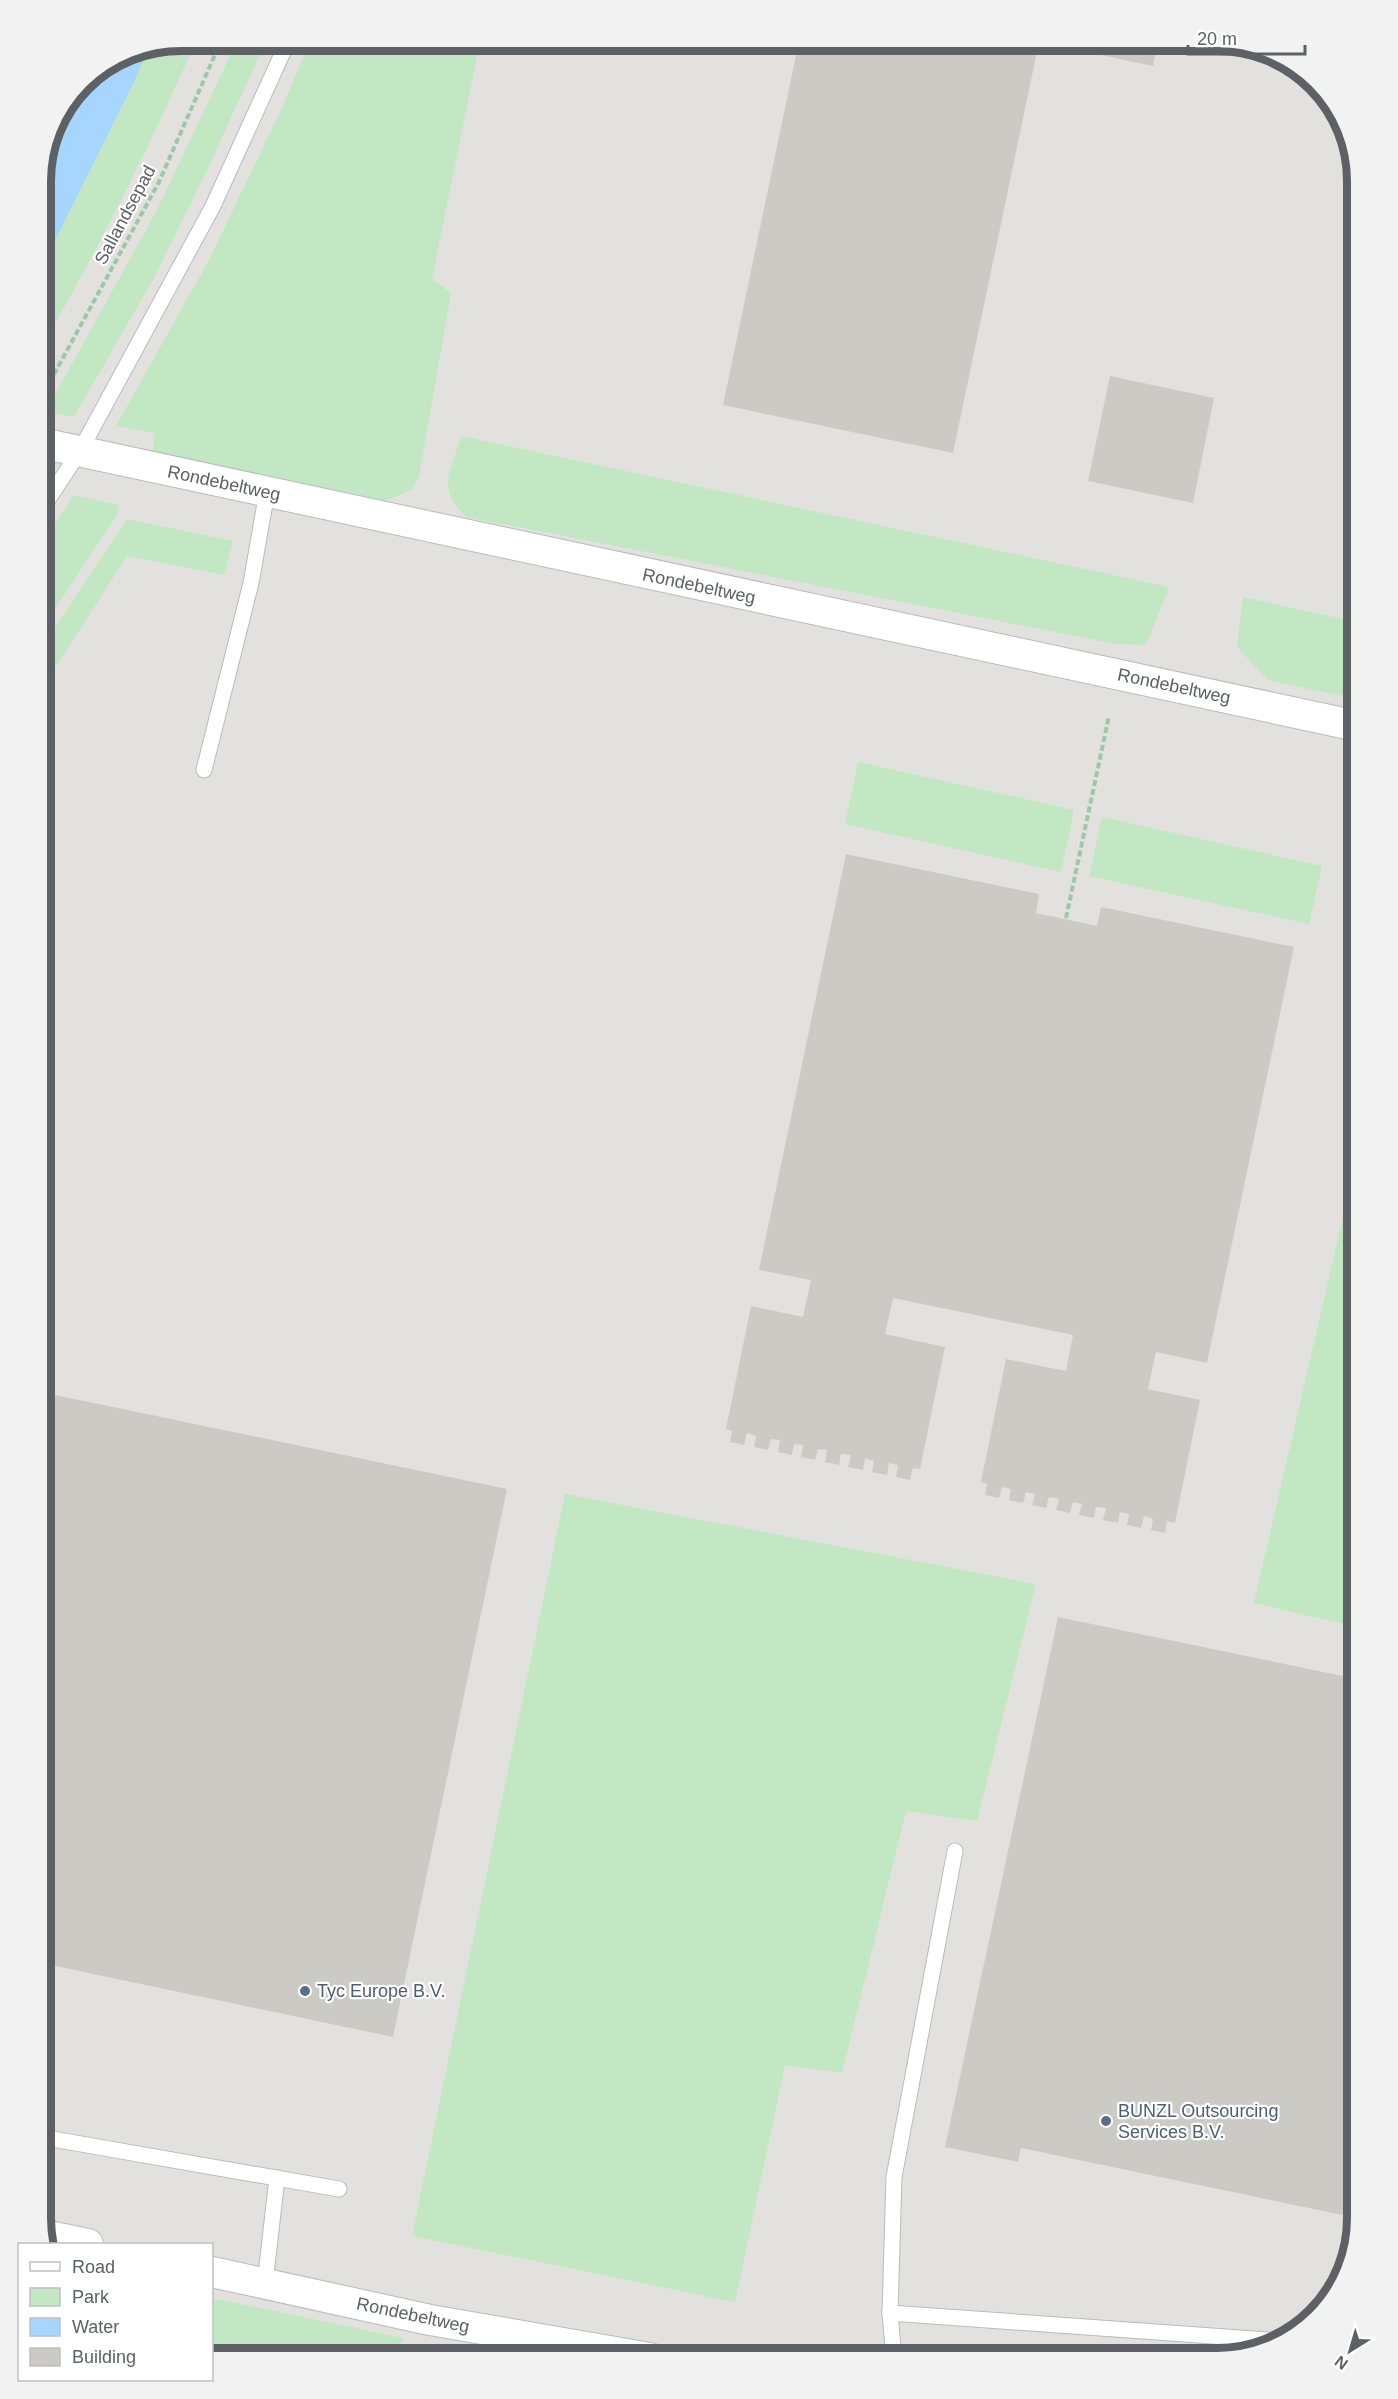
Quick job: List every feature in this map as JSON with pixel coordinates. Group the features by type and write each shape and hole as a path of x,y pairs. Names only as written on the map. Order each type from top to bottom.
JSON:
{"street":[{"name":"Rondebeltweg","path":"51,446 1347,724"},
{"path":"52,2237 83,2243"},
{"name":"Rondebeltweg","path":"213,2272 430,2320 592,2348"}],"lane":[{"path":"51,495 80,451 213,206 283,51"},
{"path":"204,770 251,583 267,492"},
{"path":"893,2348 890,2313 894,2177 955,1851"},
{"path":"51,2139 339,2189"},
{"path":"265,2283 278,2178"},
{"path":"890,2313 1263,2340"}],"path":[{"name":"Sallandsepad","path":"51,380 159,182 216,51"},
{"path":"1066,918 1109,716"}],"shaded area":[{"path":"181,51 1226,51 1243,53 1275,64 1303,83 1325,109 1340,139 1347,172 1347,2218 1343,2252 1337,2268 1330,2283 1303,2316 1275,2335 1251,2344 1234,2347 390,2348 213,2310 213,2243 53,2243 51,2218 51,172 55,147 64,123 89,89 123,64 155,53"}],"green space":[{"path":"192,51 123,196 51,330 51,249 145,56 164,52"},
{"path":"232,51 261,51 155,276 74,417 51,412 51,402 157,210"},
{"path":"306,51 478,51 432,279 451,293 419,476 411,490 386,501 153,452 155,433 116,426 209,260 281,110"},
{"path":"461,436 1169,587 1146,645 1117,644 467,517 457,507 448,489 450,470"},
{"path":"74,495 119,505 117,515 51,615 51,530"},
{"path":"127,519 233,541 224,575 127,556 51,674 51,634"},
{"path":"1243,597 1347,620 1347,697 1268,680 1237,647"},
{"path":"858,762 1074,810 1061,872 845,824"},
{"path":"1102,817 1322,866 1309,924 1089,876"},
{"path":"1347,1199 1347,1625 1254,1603"},
{"path":"565,1494 1036,1584 977,1821 906,1811 842,2073 785,2065 735,2302 412,2236"},
{"path":"213,2298 403,2338 401,2348 213,2348"},
{"path":"450,2343 473,2348 449,2348"}],"water":[{"path":"145,56 51,249 51,172 55,147 64,123 83,95 102,78 123,64"}],"building":[{"path":"797,51 1037,51 953,453 723,405"},
{"path":"1082,51 1156,51 1153,66"},
{"path":"1110,376 1214,398 1193,503 1088,481"},
{"path":"846,854 1039,894 1036,913 1097,926 1101,907 1294,947 1207,1363 1156,1352 1148,1389 1200,1400 1175,1523 1167,1521 1165,1533 1151,1530 1153,1519 1144,1516 1141,1528 1127,1525 1129,1514 1120,1512 1118,1523 1103,1520 1106,1508 1096,1507 1094,1518 1079,1515 1082,1504 1073,1502 1070,1513 1056,1510 1059,1499 1049,1497 1046,1508 1032,1505 1035,1494 1026,1492 1023,1503 1009,1500 1011,1489 1002,1487 999,1498 985,1495 987,1484 981,1482 1006,1359 1066,1371 1073,1335 893,1298 885,1334 945,1347 920,1469 913,1468 910,1480 896,1477 898,1465 889,1463 887,1475 872,1472 874,1461 865,1458 863,1470 848,1467 851,1455 841,1454 839,1465 825,1462 827,1450 818,1449 815,1460 801,1457 803,1445 794,1444 792,1455 778,1452 780,1440 771,1439 768,1450 754,1447 756,1436 747,1433 744,1445 730,1442 732,1431 726,1429 751,1306 803,1317 811,1280 759,1270"},
{"path":"51,1394 507,1489 393,2037 51,1965"},
{"path":"1058,1617 1347,1677 1347,2216 1021,2148 1018,2162 945,2147"}],"place":[{"name":"Tyc Europe B.V.","path":"305,1991"},
{"name":"BUNZL Outsourcing Services B.V.","path":"1106,2121"}]}
